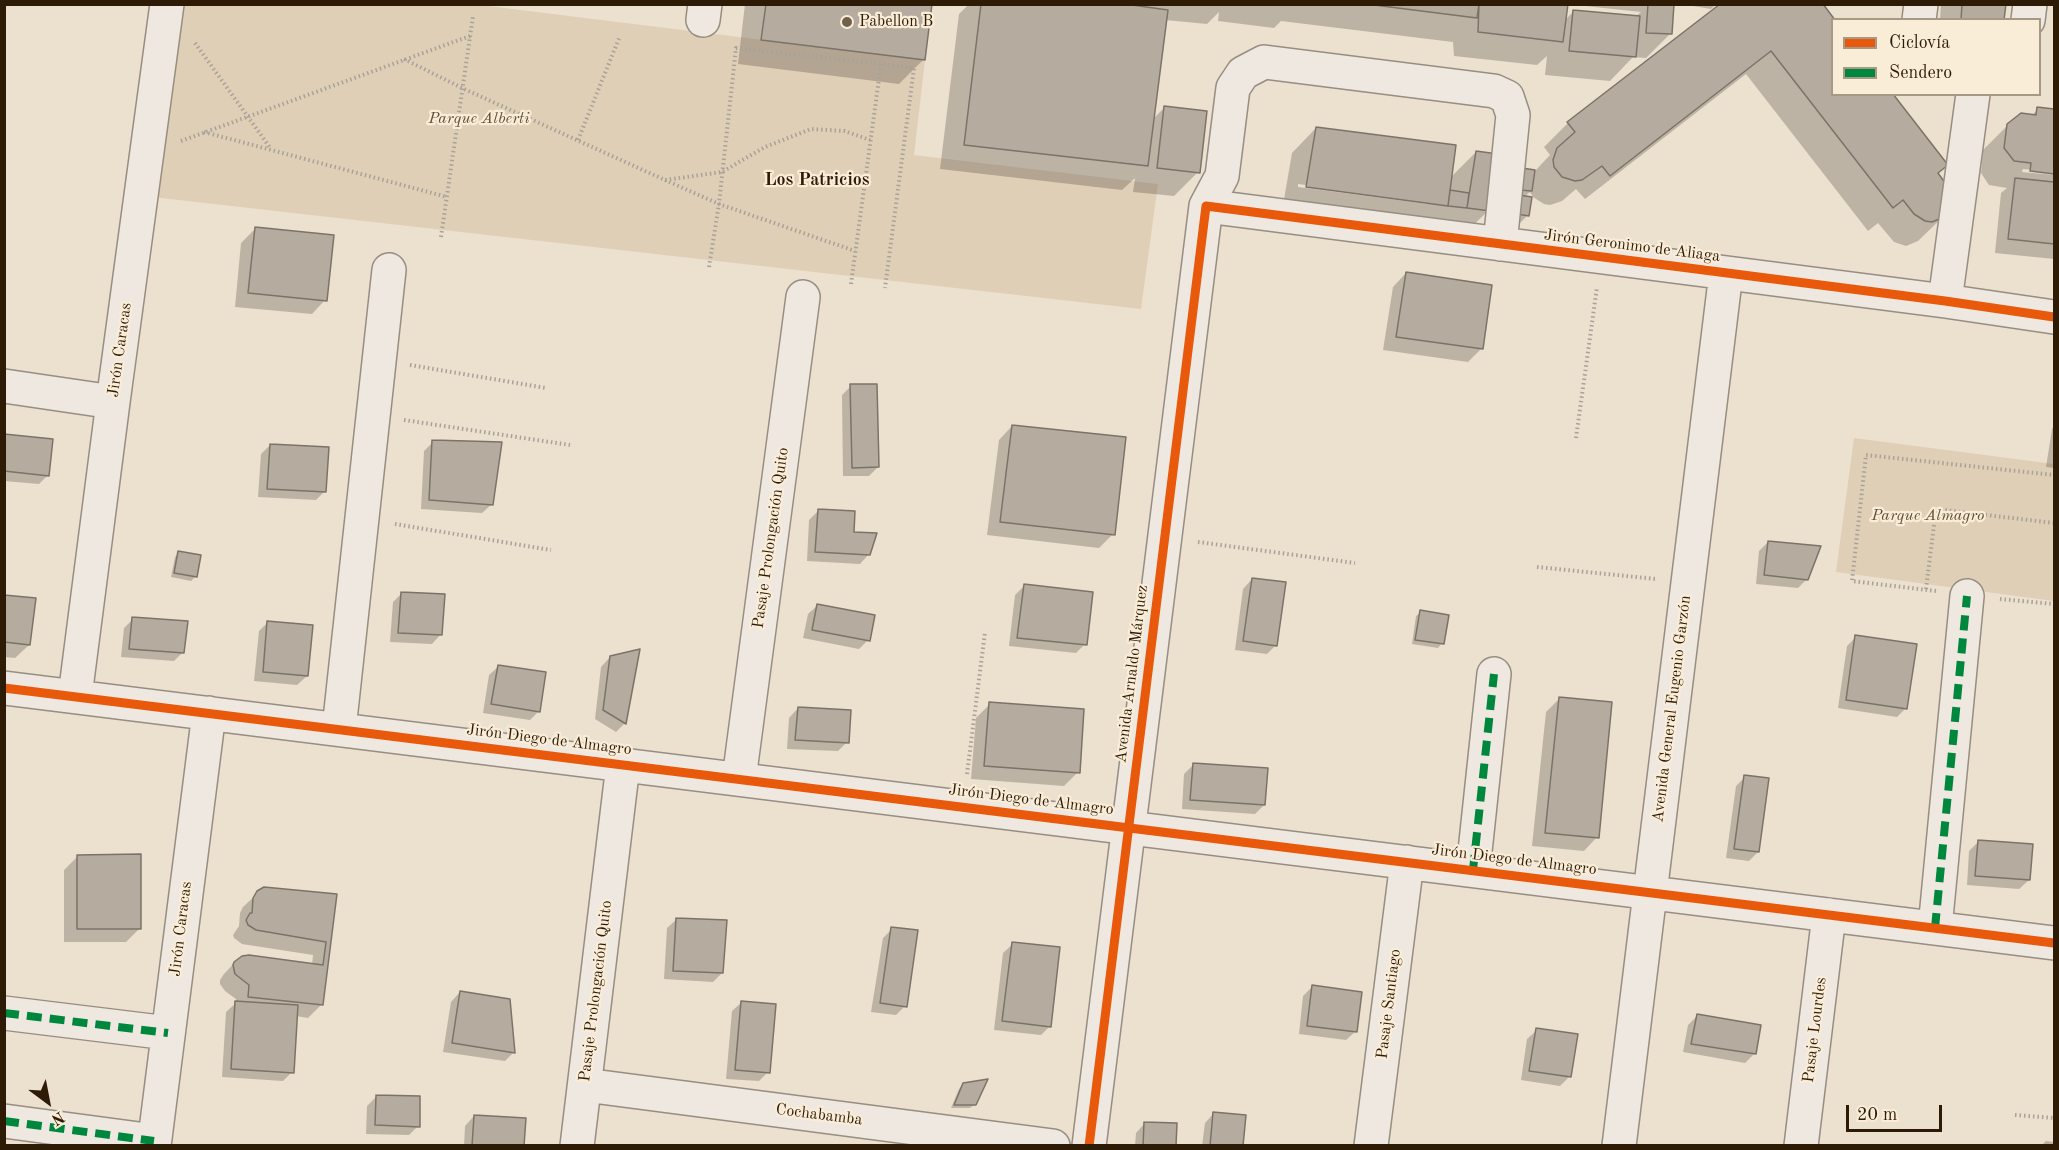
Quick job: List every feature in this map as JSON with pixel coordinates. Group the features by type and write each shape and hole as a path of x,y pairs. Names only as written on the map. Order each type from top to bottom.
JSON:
{"street":[{"name":"Jirón Caracas","path":"75,696 112,402 142,203 167,4"},
{"path":"1206,206 1222,176 1233,88 1243,73 1264,62 1471,88 1494,91 1507,97 1513,115 1500,244"},
{"path":"1945,301 1973,96"},
{"name":"Jirón Geronimo de Aliaga","path":"1206,206 2055,317"},
{"name":"Avenida Arnaldo Márquez","path":"1089,1146 1206,206"},
{"path":"339,729 389,270"},
{"name":"Avenida General Eugenio Garzón","path":"1619,1146 1726,273"},
{"name":"Pasaje Prolongación Quito","path":"739,779 803,297"},
{"path":"4,386 112,402"},
{"path":"1935,928 1967,596"},
{"path":"1473,870 1494,674"},
{"name":"Jirón Diego de Almagro","path":"4,688 2055,943"},
{"name":"Jirón Caracas","path":"154,1143 209,713"},
{"name":"Pasaje Prolongación Quito","path":"577,1146 623,765"},
{"name":"Pasaje Santiago","path":"1371,1146 1407,862"},
{"name":"Pasaje Lourdes","path":"1801,1146 1829,915"},
{"path":"4,1013 168,1033"},
{"name":"Cochabamba","path":"585,1085 1053,1146"},
{"path":"4,1121 154,1143"}],"path":[{"path":"441,237 473,16"},
{"path":"189,34 272,150"},
{"path":"176,143 470,36"},
{"path":"578,140 620,36"},
{"path":"709,267 736,48 881,64 914,68 885,288"},
{"path":"404,59 462,88 718,204 855,251"},
{"path":"851,284 881,64"},
{"path":"665,180 722,172 765,147 811,129 845,131 870,140"},
{"path":"204,132 447,197"},
{"path":"1576,438 1601,257"},
{"path":"379,360 546,388"},
{"path":"373,416 570,446"},
{"path":"1852,581 1866,455 2055,475"},
{"path":"1926,589 1936,509 2055,523"},
{"path":"362,519 551,549"},
{"path":"1164,537 1355,563"},
{"path":"1538,567 1688,582"},
{"path":"963,807 985,632"},
{"path":"2015,1115 2055,1118"}],"green space":[{"name":"Parque Alberti","path":"177,4 480,5 925,60 914,155 1158,184 1141,309 152,197"},
{"name":"Parque Almagro","path":"1854,438 2054,464 2054,601 1836,572"}],"building":[{"name":"Pabellon B","path":"766,4 932,4 925,60 761,40"},
{"path":"981,4 1125,4 1168,10 1148,166 964,145"},
{"path":"1366,4 1479,4 1477,18"},
{"path":"1479,4 1568,4 1563,42 1478,32"},
{"path":"1648,4 1674,4 1672,34 1646,33"},
{"path":"1720,4 1823,4 1834,18 1831,18 1831,96 1895,96 1948,165 1938,173 1948,187 1944,217 1932,222 1925,221 1914,214 1903,200 1893,208 1771,51 1610,176 1602,166 1582,180 1575,181 1562,177 1554,167 1553,160 1557,148 1575,132 1567,122"},
{"path":"1962,4 2006,4 2004,18 1961,18"},
{"path":"1573,10 1640,16 1636,57 1569,51"},
{"path":"1164,106 1207,111 1200,173 1157,168"},
{"path":"2037,107 2054,109 2054,174 2030,171 2031,163 2014,161 2004,148 2007,124 2021,113 2036,115"},
{"path":"1316,127 1456,145 1448,206 1306,187"},
{"path":"1476,151 1498,154 1490,211 1467,208"},
{"path":"1522,168 1535,170 1532,191 1519,190"},
{"path":"2015,178 2054,182 2054,244 2008,239"},
{"path":"1450,190 1469,193 1467,208 1448,206"},
{"path":"1519,195 1532,197 1529,216 1517,214"},
{"path":"255,227 334,235 327,301 248,293"},
{"path":"1406,272 1492,285 1483,349 1396,337"},
{"path":"850,384 877,384 879,467 852,468"},
{"path":"1012,425 1126,437 1115,535 1000,522"},
{"path":"4,434 53,439 49,476 4,471"},
{"path":"432,440 502,442 493,505 429,500"},
{"path":"270,444 329,447 326,492 267,489"},
{"path":"818,509 855,511 854,532 877,533 870,555 815,552"},
{"path":"1768,541 1821,546 1808,580 1764,575"},
{"path":"178,551 201,555 197,577 174,573"},
{"path":"1252,578 1286,582 1277,646 1243,641"},
{"path":"1024,584 1093,592 1087,645 1017,638"},
{"path":"401,592 445,594 442,635 398,633"},
{"path":"4,595 36,598 30,645 4,642"},
{"path":"817,604 875,615 870,641 812,630"},
{"path":"1420,610 1449,615 1444,644 1415,640"},
{"path":"132,617 188,621 184,653 129,649"},
{"path":"267,621 313,625 308,676 263,672"},
{"path":"1855,635 1917,644 1907,709 1846,700"},
{"path":"640,649 626,724 603,710 610,656"},
{"path":"498,665 546,672 540,712 491,704"},
{"path":"1559,697 1612,702 1599,838 1545,833"},
{"path":"989,702 1084,709 1080,773 984,766"},
{"path":"798,707 851,710 849,743 795,740"},
{"path":"1193,763 1268,768 1265,805 1190,800"},
{"path":"1744,775 1769,778 1759,852 1734,849"},
{"path":"1978,840 2033,844 2030,880 1975,876"},
{"path":"141,854 141,929 77,929 77,855"},
{"path":"264,887 337,894 323,1005 248,997 249,985 235,974 234,962 242,956 249,955 323,965 326,942 256,930 248,925 246,920 252,913 253,898 257,891"},
{"path":"676,918 727,920 723,973 673,971"},
{"path":"891,927 918,930 907,1007 880,1003"},
{"path":"1012,942 1060,947 1051,1027 1002,1021"},
{"path":"1312,985 1362,992 1357,1032 1307,1026"},
{"path":"460,991 510,999 515,1053 452,1043"},
{"path":"235,1001 298,1005 294,1073 231,1069"},
{"path":"741,1001 776,1004 770,1073 735,1070"},
{"path":"1697,1014 1761,1025 1756,1054 1691,1044"},
{"path":"1536,1028 1578,1034 1571,1077 1529,1071"},
{"path":"988,1079 976,1105 954,1105 963,1083"},
{"path":"376,1095 420,1096 420,1127 375,1125"},
{"path":"1213,1112 1246,1115 1243,1146 1210,1146"},
{"path":"474,1115 526,1118 524,1146 472,1146"},
{"path":"1144,1122 1177,1123 1176,1146 1143,1146"}],"marked path":[{"path":"1935,928 1967,596"},
{"path":"1473,870 1494,674"},
{"path":"4,1013 168,1033"},
{"path":"4,1121 154,1141"}],"cycle path":[{"path":"1089,1146 1206,206 2054,317"},
{"path":"4,688 2054,943"}],"place":[{"name":"Pabellon B","path":"847,22"}],"district":[{"name":"Los Patricios","path":"817,180"}]}
